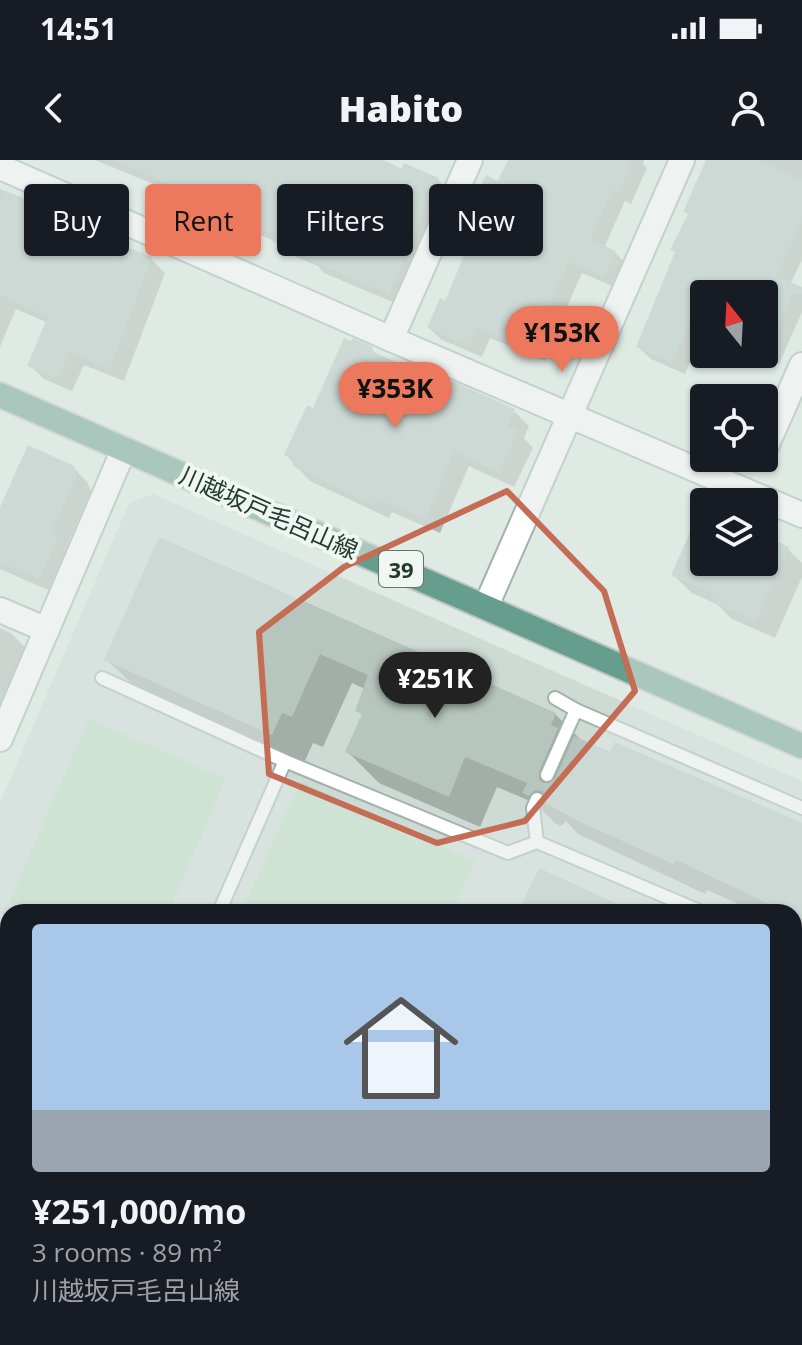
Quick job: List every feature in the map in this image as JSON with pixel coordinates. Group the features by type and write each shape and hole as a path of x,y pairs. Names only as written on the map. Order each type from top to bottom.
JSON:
{"main road":[{"name":"川越坂戸毛呂山線","path":"0,395 802,746"}],"street":[{"path":"391,339 469,160"},
{"path":"486,606 682,160"},
{"path":"0,167 739,488"},
{"path":"778,419 802,365"},
{"path":"0,739 124,449"},
{"path":"778,505 802,515"},
{"path":"0,610 47,630"}],"lane":[{"path":"102,678 285,761 508,853 537,842 683,904"},
{"path":"555,698 576,710 802,808"},
{"path":"547,775 576,710"},
{"path":"222,904 285,761"},
{"path":"537,799 533,808 537,842"}],"highlighted area":[{"path":"507,491 604,591 635,691 525,821 437,843 269,774 259,632 344,567"}],"shaded area":[{"path":"153,494 802,781 802,904 0,904 0,803 129,503"}],"green space":[{"path":"89,719 226,779 171,904 9,902"},
{"path":"301,782 475,861 456,904 245,904"}],"building":[{"path":"114,160 383,160 402,169 404,163 439,178 436,184 429,184 429,201 413,238 413,184 277,184 277,243 272,241 275,235 261,229 261,184 168,184"},
{"path":"508,160 633,160 619,192 612,190 590,240 616,251 604,277 569,262 548,308 583,323 574,344 541,329 532,350 477,327 469,346 427,328 440,298 445,301 464,256 543,256 543,184 482,184 486,175 498,181"},
{"path":"706,160 758,160 802,180 802,222 776,276 802,287 802,294 792,294 778,325 778,280 690,280 690,324 672,363 636,347 675,252 670,250 688,214 683,212"},
{"path":"6,191 24,198 24,256 129,256 129,248 152,257 110,369 69,352 58,379 27,366 48,317 0,295 0,204"},
{"path":"306,256 405,256 389,294 309,261 311,258"},
{"path":"344,338 373,347 371,351 449,386 452,381 515,409 507,426 518,430 499,473 454,452 425,519 376,498 374,505 292,466 295,460 284,455 307,405 313,408"},
{"path":"28,445 74,466 77,475 51,533 58,537 39,579 0,562 0,507"},
{"path":"690,532 690,576 776,576 756,621 711,601 714,594 671,575"},
{"path":"159,537 556,713 551,725 558,728 539,772 539,780 544,783 555,779 574,736 610,752 615,742 802,823 802,904 769,904 676,860 673,864 545,803 546,797 541,791 535,790 529,796 522,793 527,783 465,757 449,797 345,752 362,714 355,711 368,675 320,654 292,717 282,713 272,735 104,660"},
{"path":"778,542 789,547 778,572"},
{"path":"539,868 618,904 522,904"}]}
